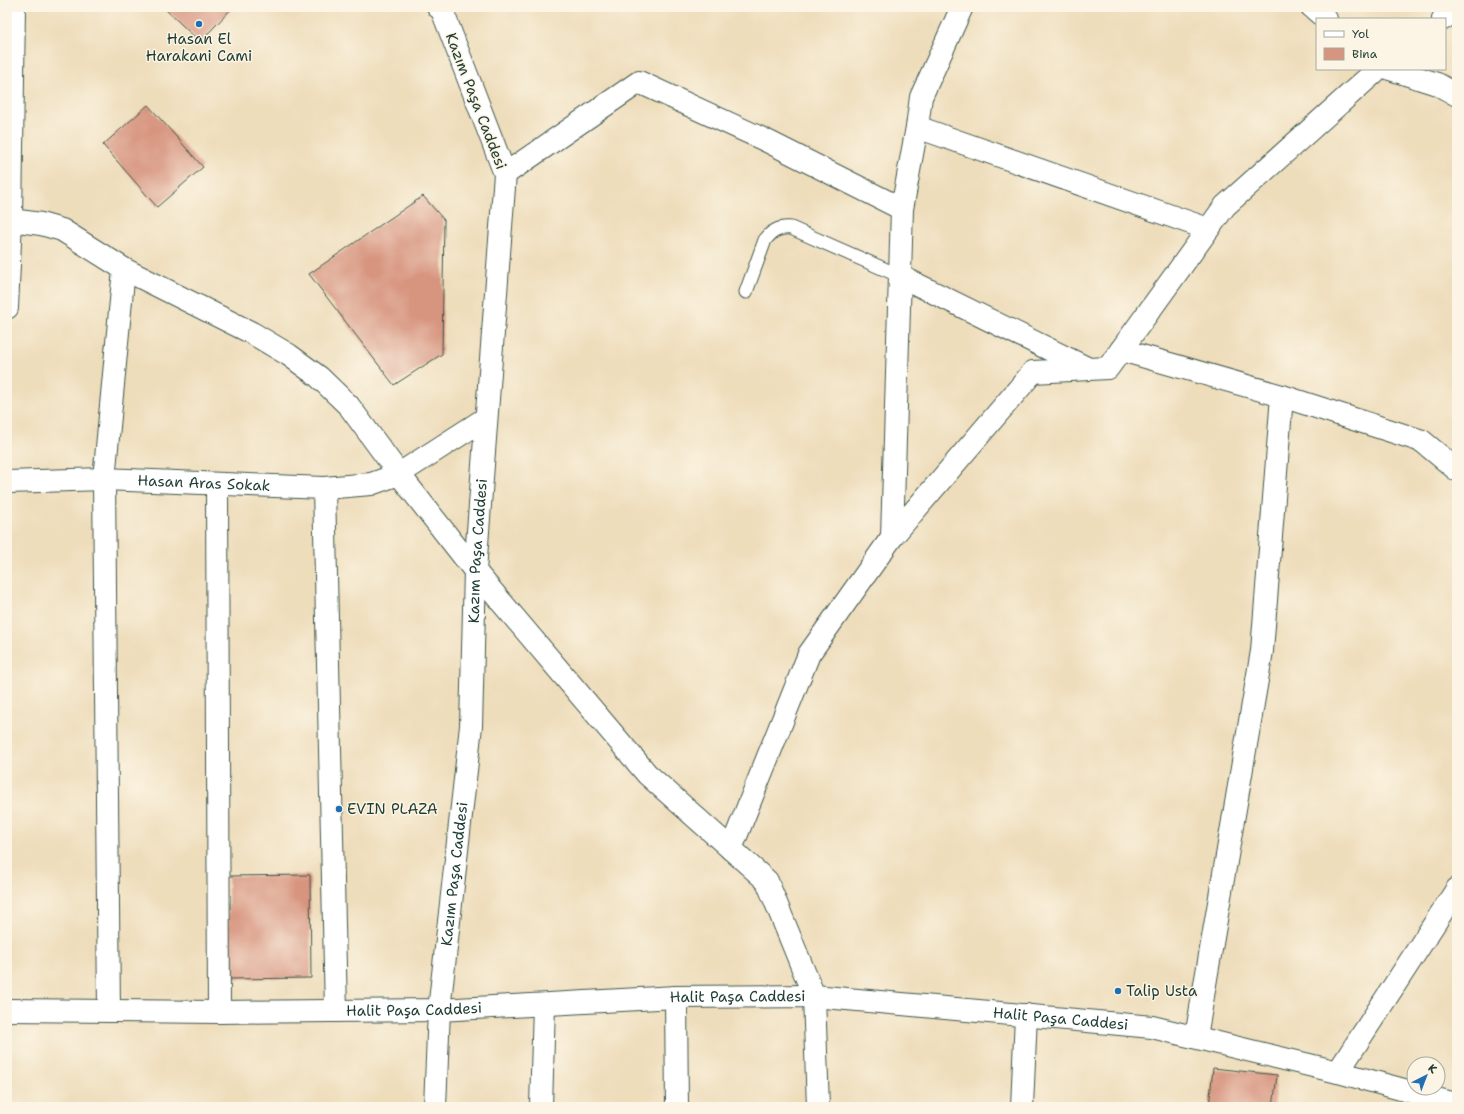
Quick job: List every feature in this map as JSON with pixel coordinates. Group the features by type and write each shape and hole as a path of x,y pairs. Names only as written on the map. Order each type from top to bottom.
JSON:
{"street":[{"path":"7,308 11,220 14,7"},
{"name":"Kazım Paşa Caddesi","path":"435,1107 439,1010 471,726 474,571 505,174 442,10 438,7"},
{"path":"892,537 902,209 921,97 962,7"},
{"path":"1312,7 1325,18"},
{"path":"1444,18 1457,9"},
{"path":"731,849 809,654 892,537 1033,372 1108,368 1224,206 1377,70"},
{"path":"1393,70 1437,84 1457,95"},
{"path":"505,174 639,82 765,140 902,209"},
{"path":"917,127 1208,229"},
{"path":"11,220 41,224 62,230 124,269 252,333 289,355 318,377 349,406 399,474 474,571 647,774 767,881 814,996 818,1107"},
{"path":"109,1011 104,479 124,269"},
{"path":"900,276 1088,369"},
{"path":"1121,350 1282,396 1422,441 1457,470"},
{"path":"1196,1037 1262,651 1282,396"},
{"name":"Hasan Aras Sokak","path":"7,482 104,479 324,488 370,484 399,474 486,418"},
{"path":"217,484 218,1012"},
{"path":"324,488 336,1011"},
{"path":"1338,1072 1457,889"},
{"name":"Halit Paşa Caddesi","path":"7,1010 218,1012 439,1010 676,997 814,996 1152,1027 1338,1072 1454,1105"},
{"path":"676,997 677,1107"},
{"path":"541,1107 544,1005"},
{"path":"1022,1107 1026,1015"}],"lane":[{"path":"746,292 765,240 770,234 784,227 791,228 900,276"}],"building":[{"name":"Hasan El Harakani Cami","path":"163,7 233,7 200,42"},
{"path":"148,105 203,167 157,207 103,145"},
{"path":"423,196 444,220 442,354 394,385 309,274"},
{"path":"310,875 311,978 228,979 228,876"},
{"path":"1213,1068 1277,1075 1273,1107 1209,1107"}],"place":[{"name":"Hasan El Harakani Cami","path":"199,24"},
{"name":"EVIN PLAZA","path":"339,809"},
{"name":"Talip Usta","path":"1118,991"}]}
